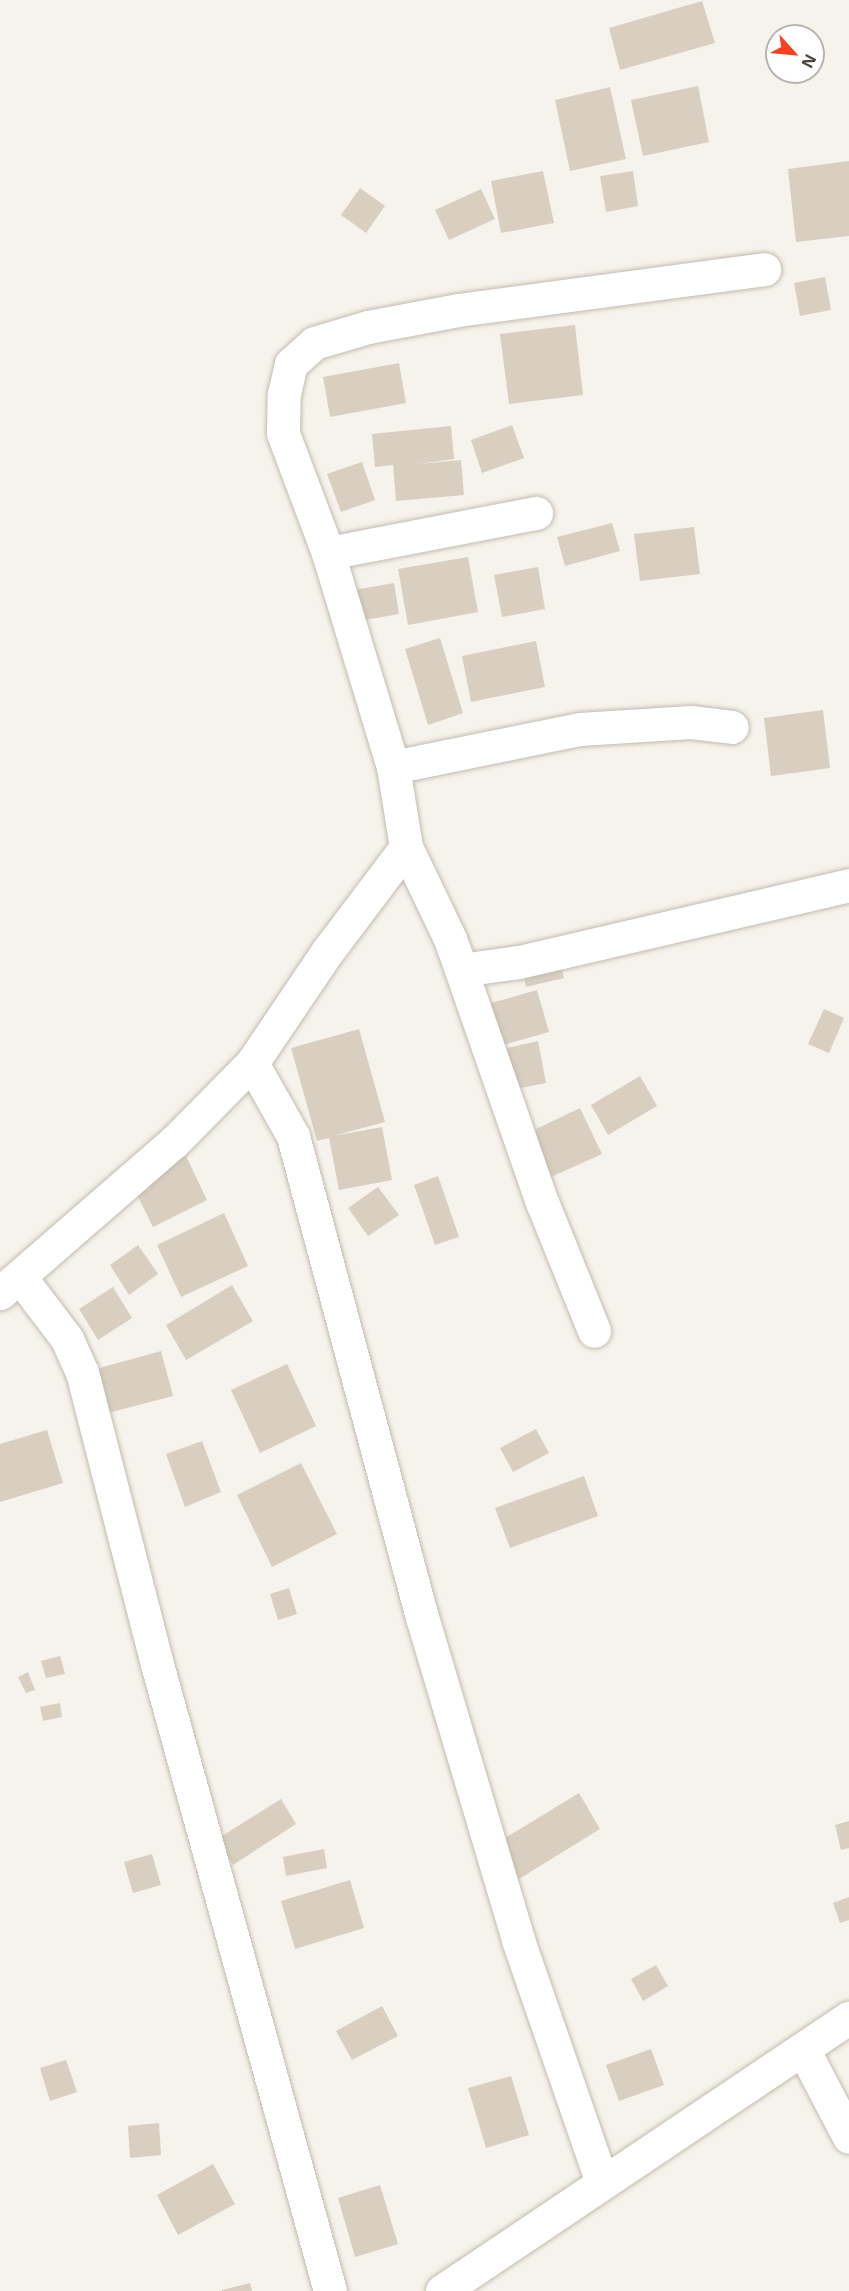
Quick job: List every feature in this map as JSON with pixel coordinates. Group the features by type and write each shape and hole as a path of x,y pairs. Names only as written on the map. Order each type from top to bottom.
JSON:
{"street":[{"path":"594,1331 542,1202 450,939 406,847 393,767 328,554 283,433 284,394 291,364 314,343 368,327 458,310 764,269"},
{"path":"328,554 536,513"},
{"path":"393,767 580,729 691,722 732,727"},
{"path":"330,2291 157,1664 82,1372 67,1339 10,1285 174,1142 252,1062 327,952 406,847"},
{"path":"461,970 519,962 849,885"},
{"path":"252,1062 293,1136 422,1617 518,1940 602,2182"},
{"path":"442,2291 849,2018"},
{"path":"803,2049 849,2136"}],"building":[{"path":"702,1 715,43 620,70 609,28"},
{"path":"698,86 709,142 643,156 631,100"},
{"path":"610,87 626,159 570,171 555,100"},
{"path":"849,161 849,236 796,242 788,169"},
{"path":"543,171 554,223 501,233 491,181"},
{"path":"633,171 638,206 606,212 600,176"},
{"path":"360,188 385,206 366,233 341,215"},
{"path":"481,189 495,219 449,240 435,210"},
{"path":"825,277 831,310 800,316 794,283"},
{"path":"575,325 583,395 509,404 500,334"},
{"path":"399,363 406,403 330,417 323,377"},
{"path":"512,425 524,458 482,473 471,440"},
{"path":"451,426 454,459 418,464 461,460 464,495 396,501 393,465 375,467 372,434"},
{"path":"362,462 375,500 341,512 327,474"},
{"path":"612,523 620,551 565,566 557,537"},
{"path":"694,527 700,574 640,581 634,534"},
{"path":"468,557 478,612 408,625 398,569"},
{"path":"538,567 545,609 502,617 494,575"},
{"path":"394,583 399,614 359,621 354,590"},
{"path":"440,638 463,713 428,725 405,649"},
{"path":"536,641 545,687 471,702 462,656"},
{"path":"823,710 830,768 771,776 764,718"},
{"path":"559,958 564,978 526,987 522,967"},
{"path":"537,990 549,1032 496,1047 484,1005"},
{"path":"824,1009 844,1018 829,1053 808,1044"},
{"path":"359,1029 385,1122 333,1136 382,1127 392,1180 339,1190 329,1138 317,1141 291,1048"},
{"path":"538,1041 546,1083 511,1090 503,1049"},
{"path":"640,1076 657,1106 608,1135 591,1105"},
{"path":"580,1108 602,1154 551,1177 530,1132"},
{"path":"185,1154 207,1200 153,1227 130,1181"},
{"path":"438,1176 459,1237 435,1245 414,1185"},
{"path":"378,1187 399,1215 368,1236 348,1208"},
{"path":"224,1213 248,1266 181,1297 157,1245"},
{"path":"138,1245 158,1274 129,1295 110,1265"},
{"path":"232,1285 253,1321 186,1360 166,1325"},
{"path":"113,1287 132,1318 98,1340 79,1309"},
{"path":"161,1351 173,1396 108,1413 96,1369"},
{"path":"287,1364 316,1426 260,1453 231,1390"},
{"path":"536,1429 549,1453 513,1472 500,1448"},
{"path":"47,1430 63,1483 0,1502 0,1444"},
{"path":"202,1441 221,1492 185,1507 166,1454"},
{"path":"301,1463 337,1534 272,1567 237,1495"},
{"path":"584,1476 598,1516 510,1548 495,1508"},
{"path":"289,1588 297,1614 278,1620 270,1594"},
{"path":"60,1656 65,1674 46,1678 41,1661"},
{"path":"28,1672 35,1690 26,1693 18,1677"},
{"path":"60,1703 62,1717 43,1721 40,1707"},
{"path":"579,1793 600,1829 519,1879 497,1843"},
{"path":"281,1799 296,1824 233,1865 217,1839"},
{"path":"849,1821 849,1848 841,1850 835,1825"},
{"path":"324,1849 327,1868 286,1876 283,1857"},
{"path":"152,1854 161,1885 133,1893 124,1862"},
{"path":"350,1880 364,1928 295,1949 281,1901"},
{"path":"849,1897 849,1920 840,1923 833,1903"},
{"path":"656,1965 668,1986 643,2001 631,1979"},
{"path":"382,2006 398,2036 352,2060 336,2031"},
{"path":"651,2049 664,2085 619,2101 606,2065"},
{"path":"66,2060 77,2092 50,2101 40,2068"},
{"path":"511,2076 529,2135 486,2148 468,2088"},
{"path":"159,2123 161,2155 130,2158 128,2126"},
{"path":"213,2164 235,2204 178,2235 157,2195"},
{"path":"380,2185 398,2244 355,2257 338,2198"},
{"path":"250,2283 252,2291 222,2291 222,2290"}]}
